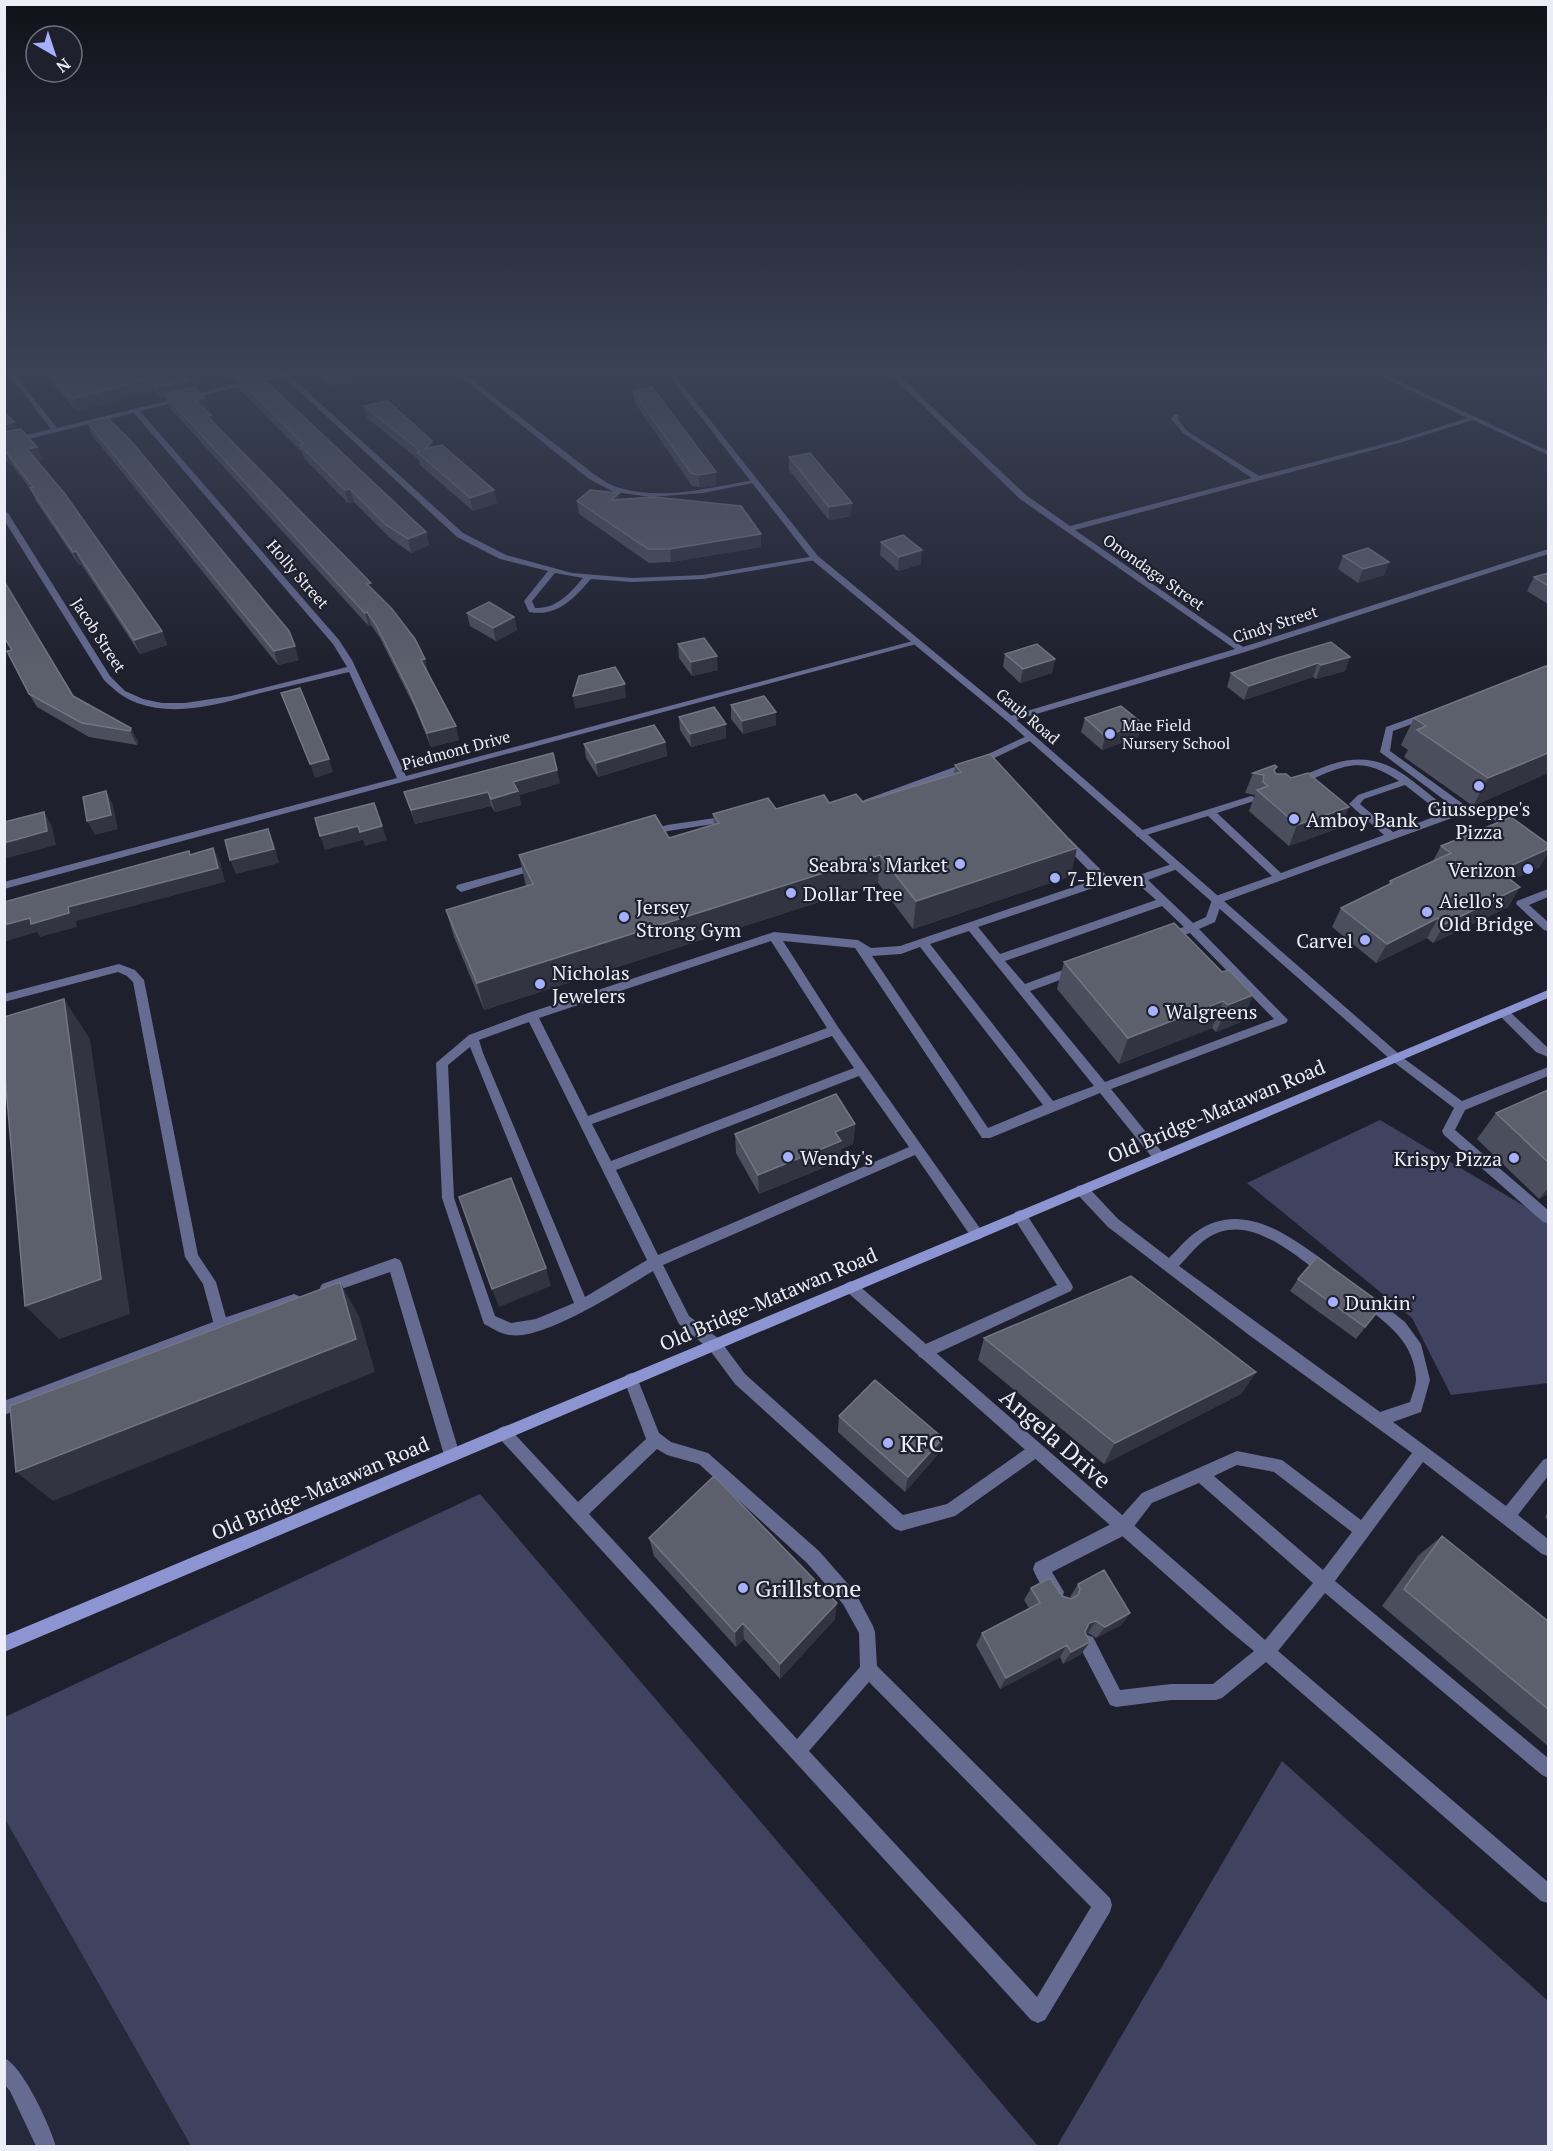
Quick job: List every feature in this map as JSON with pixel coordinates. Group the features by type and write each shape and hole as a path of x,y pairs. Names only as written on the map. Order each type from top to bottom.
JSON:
{"main road":[{"name":"Old Bridge-Matawan Road","path":"4,1644 1548,994"}],"street":[{"name":"Holly Street","path":"189,472 336,642 352,669 403,780"},
{"path":"394,472 460,535 503,557 552,571 588,577 632,580 702,577 815,558"},
{"path":"586,472 615,489 645,495 675,495 754,482"},
{"name":"Gaub Road","path":"747,472 815,558 1031,737 1395,1058 1461,1107"},
{"name":"Onondaga Street","path":"997,472 1023,497 1242,650"},
{"path":"1250,472 1259,478"},
{"path":"1068,529 1281,472"},
{"name":"Jacob Street","path":"4,513 107,678 115,688 127,695 158,704 208,704 352,669"},
{"name":"Cindy Street","path":"1010,719 1242,650 1548,552"},
{"path":"552,571 528,601 532,610 540,612 559,607 588,577"},
{"name":"Piedmont Drive","path":"4,886 916,644"},
{"path":"1441,710 1389,729 1385,752 1468,812"},
{"path":"858,805 985,759 1031,737"},
{"path":"985,759 993,767"},
{"path":"1284,787 1347,763 1359,761 1377,764 1450,815"},
{"path":"1391,836 1354,804 1360,797 1405,782"},
{"path":"1140,834 1251,799"},
{"path":"1160,939 1211,919 1217,900 1450,815 1486,810 1522,834"},
{"path":"1209,811 1280,877"},
{"path":"633,838 667,828 743,817"},
{"path":"1056,831 1104,879"},
{"path":"461,888 552,862"},
{"path":"916,1149 654,1263 582,1306 537,1325 512,1329 489,1320 448,1198 442,1063 473,1038 532,1016 774,936 858,944 869,952 901,950 1104,879 1140,879 1176,866"},
{"path":"858,944 986,1134 1051,1107 1282,1020 1165,901 1140,879"},
{"path":"1548,893 1521,904 1548,927"},
{"path":"998,959 1165,901"},
{"path":"970,926 1159,1157"},
{"path":"774,936 861,1070 977,1234"},
{"path":"922,942 1051,1107"},
{"path":"1023,989 1086,966"},
{"path":"4,998 118,968 131,973 138,980 192,1257 210,1282 220,1325"},
{"path":"1504,1012 1540,1049 1548,1053"},
{"path":"532,1016 684,1320 714,1344 740,1379 901,1523 950,1511 1036,1450"},
{"path":"585,1122 834,1030"},
{"path":"473,1038 477,1053 582,1306"},
{"path":"607,1168 861,1070"},
{"path":"1548,1071 1461,1107 1448,1131 1548,1218"},
{"path":"1082,1190 1113,1223 1548,1548"},
{"path":"924,1352 1066,1287 1020,1216"},
{"path":"1170,1266 1204,1233 1233,1223 1253,1224 1276,1235 1333,1275"},
{"path":"4,1408 220,1325 395,1264 452,1455"},
{"name":"Angela Drive","path":"851,1287 1266,1652 1548,1894"},
{"path":"1359,1294 1400,1326 1414,1344 1423,1380 1416,1407 1378,1420"},
{"path":"504,1433 1038,2013 1103,1905 869,1670 867,1632 849,1598 813,1557 703,1458 667,1448 656,1440 631,1380"},
{"path":"577,1514 656,1440"},
{"path":"1087,1643 1116,1699 1171,1692 1216,1692 1266,1652 1324,1582 1422,1452"},
{"path":"1062,1601 1041,1569 1123,1527 1147,1498 1237,1458 1277,1465 1363,1531"},
{"path":"1507,1517 1548,1465"},
{"path":"1200,1474 1324,1582 1548,1769"},
{"path":"797,1752 869,1670"},
{"path":"4,2068 17,2084 45,2146"}],"shaded area":[{"path":"1380,1120 1548,1220 1548,1383 1451,1395 1412,1318 1247,1183"},
{"path":"480,1494 1038,2146 191,2146 5,1819 5,1717"},
{"path":"1282,1761 1548,2001 1548,2146 1057,2146"},
{"path":"5,1819 191,2146 5,2146"}],"building":[{"path":"22,472 47,472 65,494 162,631 134,640 76,551 73,552 30,488 33,487"},
{"path":"128,472 157,472 289,631 295,646 274,651"},
{"path":"236,472 262,472 371,583 367,584 392,609 415,639 425,659 421,660 456,726 427,733 376,625 367,612 365,613"},
{"path":"327,472 363,472 426,532 408,539 386,525 350,489 345,490"},
{"path":"440,472 474,472 494,490 470,498"},
{"path":"691,472 714,472 699,475"},
{"path":"801,472 826,472 852,503 829,507"},
{"path":"590,490 619,493 611,500 654,497 741,506 761,534 670,549 648,549 577,501"},
{"path":"903,535 922,550 899,557 881,542"},
{"path":"1368,548 1389,562 1363,569 1343,556"},
{"path":"1548,573 1548,586 1534,577"},
{"path":"4,581 73,696 131,728 130,731 82,723 29,694 7,651 12,650 4,637"},
{"path":"489,602 514,617 493,628 467,613"},
{"path":"704,638 717,656 691,662 678,644"},
{"path":"1331,642 1350,657 1321,665 1318,663 1249,686 1231,673 1277,658"},
{"path":"1037,644 1055,659 1023,669 1005,654"},
{"path":"1546,666 1548,668 1548,753 1488,778 1417,730 1426,726 1414,718"},
{"path":"615,667 625,684 573,696 579,676"},
{"path":"300,688 329,759 310,764 281,693"},
{"path":"764,696 776,712 742,721 731,705"},
{"path":"1121,706 1142,723 1105,736 1085,718"},
{"path":"714,707 726,724 690,734 679,717"},
{"path":"654,725 665,742 596,763 584,744"},
{"path":"553,753 557,770 513,782 518,791 491,799 488,792 411,810 404,792"},
{"path":"990,754 1077,848 916,901 880,855 477,983 446,910 533,884 519,855 655,815 669,838 719,823 713,814 768,798 776,809 824,795 829,803 856,794 863,802 961,772 955,765"},
{"path":"1275,765 1276,774 1286,774 1291,778 1308,773 1349,807 1297,825 1257,790 1268,786 1263,782 1264,775 1253,773"},
{"path":"106,791 111,815 87,821 83,797"},
{"path":"374,803 382,826 360,832 358,826 320,836 315,818"},
{"path":"44,812 47,831 4,843 4,822"},
{"path":"1511,817 1548,844 1548,849 1499,871 1520,887 1445,924 1438,918 1387,944 1341,908 1392,883 1390,881 1451,853 1441,846"},
{"path":"268,829 274,849 230,860 225,840"},
{"path":"213,848 218,868 68,907 69,913 31,924 30,918 4,925 4,902 189,851 190,855"},
{"path":"1174,923 1222,972 1229,970 1253,995 1228,1005 1223,1001 1128,1038 1064,962"},
{"path":"64,999 101,1279 25,1306 4,1065 4,1017"},
{"path":"1548,1090 1548,1162 1496,1113"},
{"path":"836,1094 855,1124 835,1132 841,1141 758,1175 735,1134"},
{"path":"511,1178 546,1268 492,1289 459,1197"},
{"path":"1317,1257 1383,1305 1365,1327 1298,1279"},
{"path":"1131,1276 1256,1372 1115,1443 984,1338"},
{"path":"340,1282 356,1339 16,1472 10,1406"},
{"name":"KFC","path":"875,1380 943,1438 908,1477 839,1416"},
{"name":"Grillstone","path":"714,1476 837,1603 780,1664 743,1623 735,1632 649,1538"},
{"path":"1442,1536 1548,1621 1548,1709 1404,1589"},
{"path":"1104,1570 1130,1613 1105,1627 1096,1621 1089,1623 1085,1632 1090,1642 1071,1652 1067,1645 1006,1678 982,1633 1040,1603 1031,1588 1050,1578 1062,1596 1071,1599 1078,1595 1080,1589 1078,1584"}],"place":[{"name":"Mae Field Nursery School","path":"1110,734"},
{"name":"Giusseppe's Pizza","path":"1479,786"},
{"name":"Amboy Bank","path":"1294,819"},
{"name":"Seabra's Market","path":"960,864"},
{"name":"Verizon","path":"1528,869"},
{"name":"7-Eleven","path":"1055,878"},
{"name":"Dollar Tree","path":"791,893"},
{"name":"Aiello's Old Bridge","path":"1427,912"},
{"name":"Jersey Strong Gym","path":"624,917"},
{"name":"Carvel","path":"1365,940"},
{"name":"Nicholas Jewelers","path":"540,984"},
{"name":"Walgreens","path":"1153,1011"},
{"name":"Wendy's","path":"788,1157"},
{"name":"Krispy Pizza","path":"1514,1158"},
{"name":"Dunkin'","path":"1333,1302"},
{"name":"KFC","path":"888,1443"},
{"name":"Grillstone","path":"743,1588"}]}
